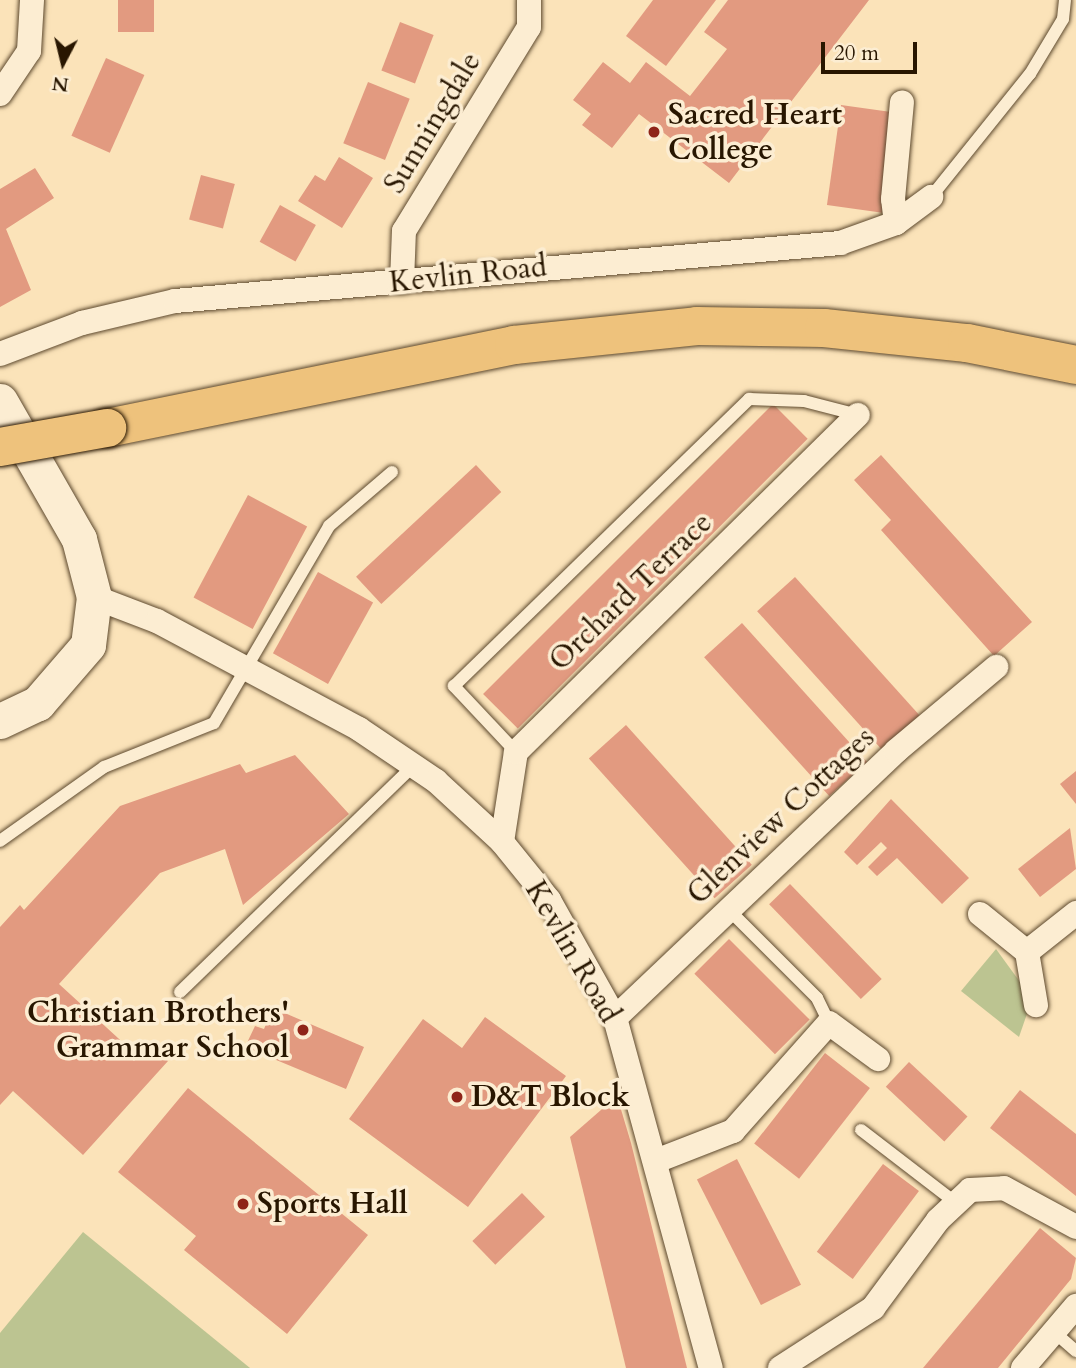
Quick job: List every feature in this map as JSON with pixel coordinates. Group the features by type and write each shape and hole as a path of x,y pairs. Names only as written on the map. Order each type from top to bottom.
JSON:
{"highway":[{"path":"0,447 107,428 477,351 697,326 824,328 967,343 1076,365"}],"street":[{"path":"0,94 29,51 32,0"},
{"name":"Sunningdale","path":"402,282 404,231 529,27 529,0"},
{"path":"897,223 892,199 902,102"},
{"name":"Kevlin Road","path":"0,354 82,323 175,301 840,243 897,223 931,197"},
{"path":"0,401 79,539 94,597 88,645 38,703 0,721"},
{"name":"Orchard Terrace","path":"516,752 858,415"},
{"name":"Kevlin Road","path":"94,597 157,621 247,667 413,765 502,842 549,900 615,1018 711,1368"},
{"name":"Glenview Cottages","path":"615,1018 896,751 996,667"},
{"path":"502,842 516,752"},
{"path":"1027,952 1076,913"},
{"path":"981,914 1004,939 1027,952"},
{"path":"1027,952 1036,1005"},
{"path":"656,1161 733,1131 829,1023 878,1059"},
{"path":"780,1368 873,1308 956,1203 970,1191 1004,1188 1076,1227"},
{"path":"1023,1368 1076,1306"}],"lane":[{"path":"931,197 1030,74 1063,19 1065,0"},
{"path":"516,752 454,686 750,399 804,401 858,415"},
{"path":"0,841 104,767 214,723 329,526 393,472"},
{"path":"180,992 413,765"},
{"path":"728,909 817,998 829,1023"},
{"path":"861,1130 956,1203"},
{"path":"1054,1332 1076,1351"}],"green space":[{"path":"996,949 1023,986 1029,1008 1019,1037 961,991"},
{"path":"83,1232 250,1368 0,1368 0,1333"}],"building":[{"path":"118,0 154,0 154,32 118,32"},
{"path":"653,0 716,0 666,66 626,36"},
{"path":"728,0 869,0 729,183 639,114 612,148 582,125 591,114 573,100 603,62 630,83 646,62 690,96 727,49 704,32"},
{"path":"400,22 434,35 415,83 381,71"},
{"path":"106,58 144,75 110,153 71,136"},
{"path":"368,82 410,99 385,160 343,143"},
{"path":"841,105 896,113 882,213 827,205"},
{"path":"339,157 373,178 342,228 298,201 315,175 325,181"},
{"path":"35,168 54,198 6,229 31,290 0,307 0,189"},
{"path":"201,175 235,184 223,228 189,219"},
{"path":"280,205 316,225 295,262 260,242"},
{"path":"773,404 808,439 518,729 483,694"},
{"path":"881,455 1032,622 994,656 881,530 891,520 854,480"},
{"path":"476,465 501,492 381,604 356,577"},
{"path":"248,495 307,526 253,629 194,597"},
{"path":"318,572 373,603 328,684 273,653"},
{"path":"795,577 919,715 882,749 757,611"},
{"path":"742,623 867,762 829,796 704,657"},
{"path":"626,725 752,865 715,898 589,758"},
{"path":"295,755 349,814 243,905 225,849 160,873 59,984 142,1060 153,1048 168,1061 83,1155 13,1091 0,1105 0,927 20,905 24,910 120,806 240,764 246,773"},
{"path":"1076,771 1076,804 1060,784"},
{"path":"891,799 969,878 942,904 897,858 877,876 868,867 887,848 881,842 857,865 844,852"},
{"path":"1070,828 1076,869 1040,897 1018,869"},
{"path":"790,884 882,979 861,999 769,904"},
{"path":"729,939 810,1020 775,1054 694,974"},
{"path":"273,1008 364,1047 346,1089 245,1047 255,1026 264,1029"},
{"name":"D&T Block","path":"485,1017 566,1076 468,1207 349,1119 423,1019 462,1048"},
{"path":"825,1053 870,1088 799,1179 754,1144"},
{"path":"909,1062 968,1117 944,1141 886,1087"},
{"name":"Sports Hall","path":"188,1088 368,1235 287,1334 184,1250 196,1236 118,1172"},
{"path":"1020,1090 1076,1134 1076,1196 990,1128"},
{"path":"617,1096 687,1368 626,1368 570,1137"},
{"path":"737,1159 801,1285 761,1305 697,1179"},
{"path":"883,1164 919,1191 853,1279 817,1252"},
{"path":"522,1193 545,1217 495,1265 472,1241"},
{"path":"1040,1228 1076,1258 1071,1279 998,1368 923,1368"}],"place":[{"name":"Sacred Heart College","path":"654,132"},
{"name":"Christian Brothers' Grammar School","path":"303,1030"},
{"name":"D&T Block","path":"457,1097"},
{"name":"Sports Hall","path":"243,1204"}]}
